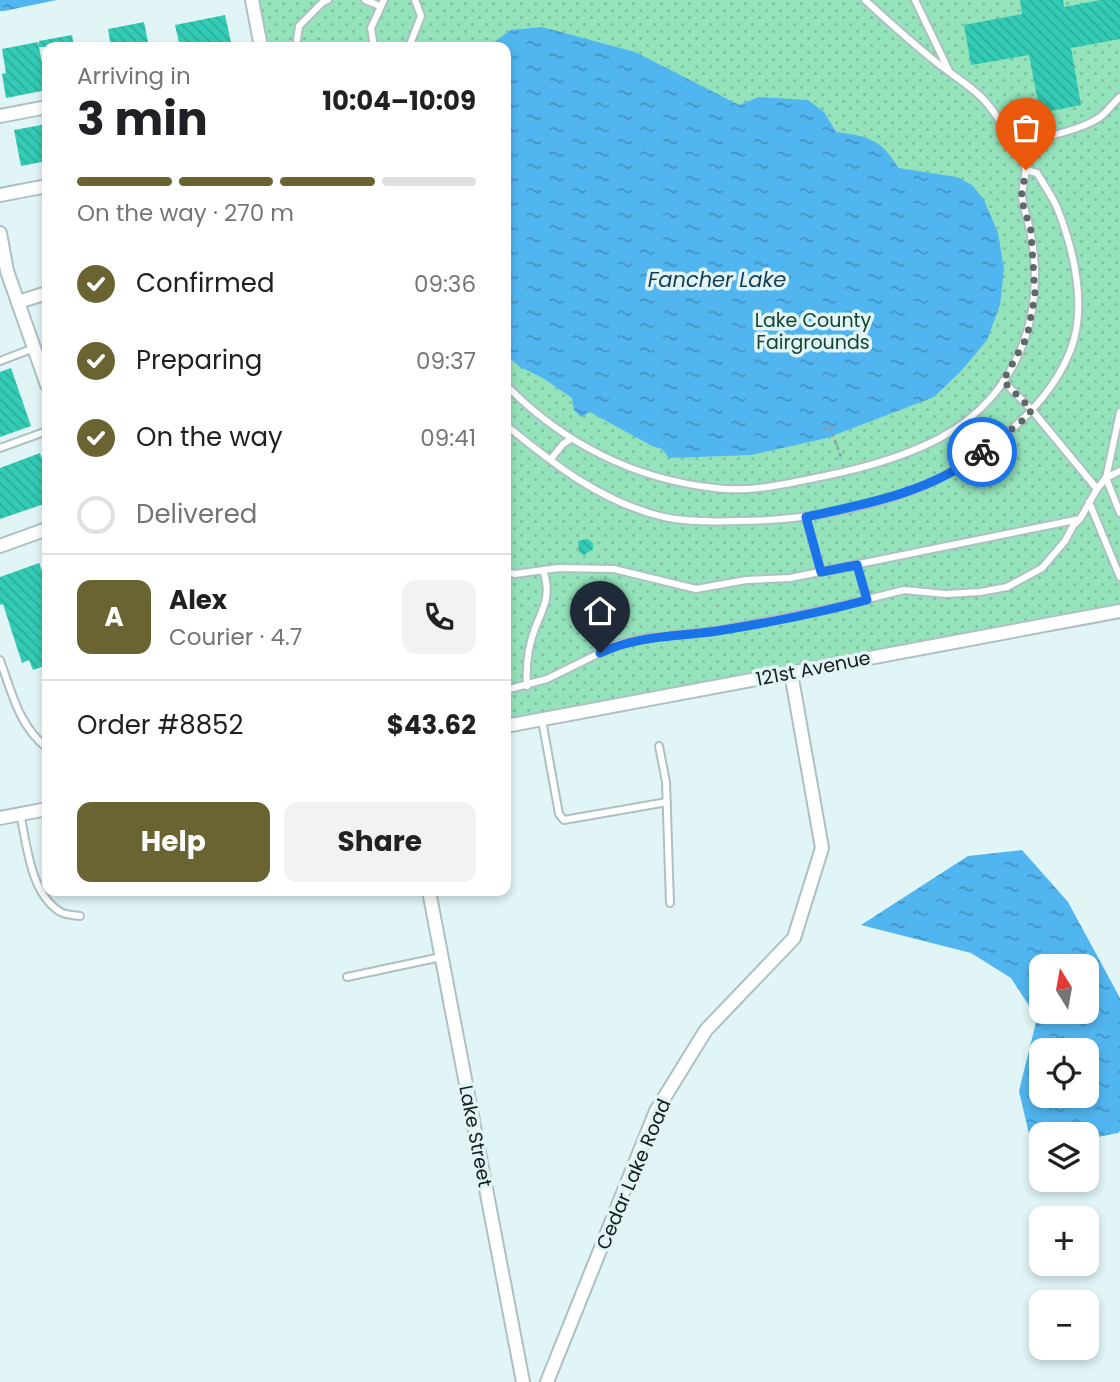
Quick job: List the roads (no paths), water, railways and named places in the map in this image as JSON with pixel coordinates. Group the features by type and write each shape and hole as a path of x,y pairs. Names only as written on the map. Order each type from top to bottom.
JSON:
{"street":[{"path":"252,0 260,42"},
{"path":"0,116 42,108"},
{"path":"0,195 42,187"},
{"path":"0,233 4,272 18,302 42,371"},
{"path":"18,302 42,295"},
{"path":"0,546 42,531"},
{"name":"121st Avenue","path":"511,725 1120,611"},
{"name":"Cedar Lake Road","path":"547,1382 656,1111 706,1030 794,938 822,848 791,673"},
{"path":"0,818 42,810"},
{"name":"Lake Street","path":"430,896 523,1382"}],"lane":[{"path":"297,40 299,26 328,0"},
{"path":"365,0 382,3 371,28 373,42"},
{"path":"412,42 421,16 415,0"},
{"path":"511,390 571,439 614,463 647,475 716,489 762,486 847,472 940,438 969,419 1003,381 1027,337 1035,295 1031,231 1021,198 1025,162 986,102 865,0"},
{"path":"915,0 949,73"},
{"path":"1015,147 1078,128 1100,117 1118,99"},
{"path":"1118,99 1120,110"},
{"path":"511,429 600,494 638,510 706,522 806,517 892,496 946,475 976,457 1021,422 1046,395 1072,348 1079,309 1068,243 1058,208 1038,173 1026,170"},
{"path":"0,361 34,348"},
{"path":"1003,381 1032,410 1097,489"},
{"path":"1120,412 1106,478 1120,513"},
{"path":"0,448 42,433"},
{"path":"551,459 571,439"},
{"path":"511,689 527,686 568,670 618,644 646,638 715,631 904,590 946,594 1007,587 1042,568 1065,541 1097,489 1106,478 1120,471"},
{"path":"1089,502 1120,577"},
{"path":"806,517 821,572"},
{"path":"511,573 614,569 696,589 746,580 790,578 1080,519"},
{"path":"857,565 867,600"},
{"path":"527,686 526,664 532,638 547,602 548,583 543,570"},
{"path":"0,660 21,719 32,736 42,744"},
{"path":"542,720 559,814 564,820 667,802"},
{"path":"659,746 666,782 670,904"},
{"path":"20,814 35,879 42,891"},
{"path":"45,896 60,912 80,916"},
{"path":"347,977 441,957"}],"water":[{"path":"0,0 57,0 0,11"},
{"name":"Fancher Lake","path":"542,27 635,52 739,105 759,97 808,100 824,112 836,132 857,135 880,145 898,168 957,177 972,185 984,200 998,233 1004,269 1000,305 987,340 962,370 934,397 827,438 751,455 669,458 662,449 590,412 581,417 574,410 572,398 511,359 511,42 494,42 511,30"},
{"path":"1022,850 1068,902 1096,954 1029,954 1029,1006 1011,978 971,953 861,925 968,856"},
{"path":"1099,959 1120,998 1118,1133 1099,1137 1099,1122 1029,1122 1029,1134 1019,1091 1029,1050 1029,1108 1099,1108 1099,1038 1032,1038 1036,1024 1099,1024"}],"park label":[{"name":"Lake County Fairgrounds","path":"813,331"}]}
